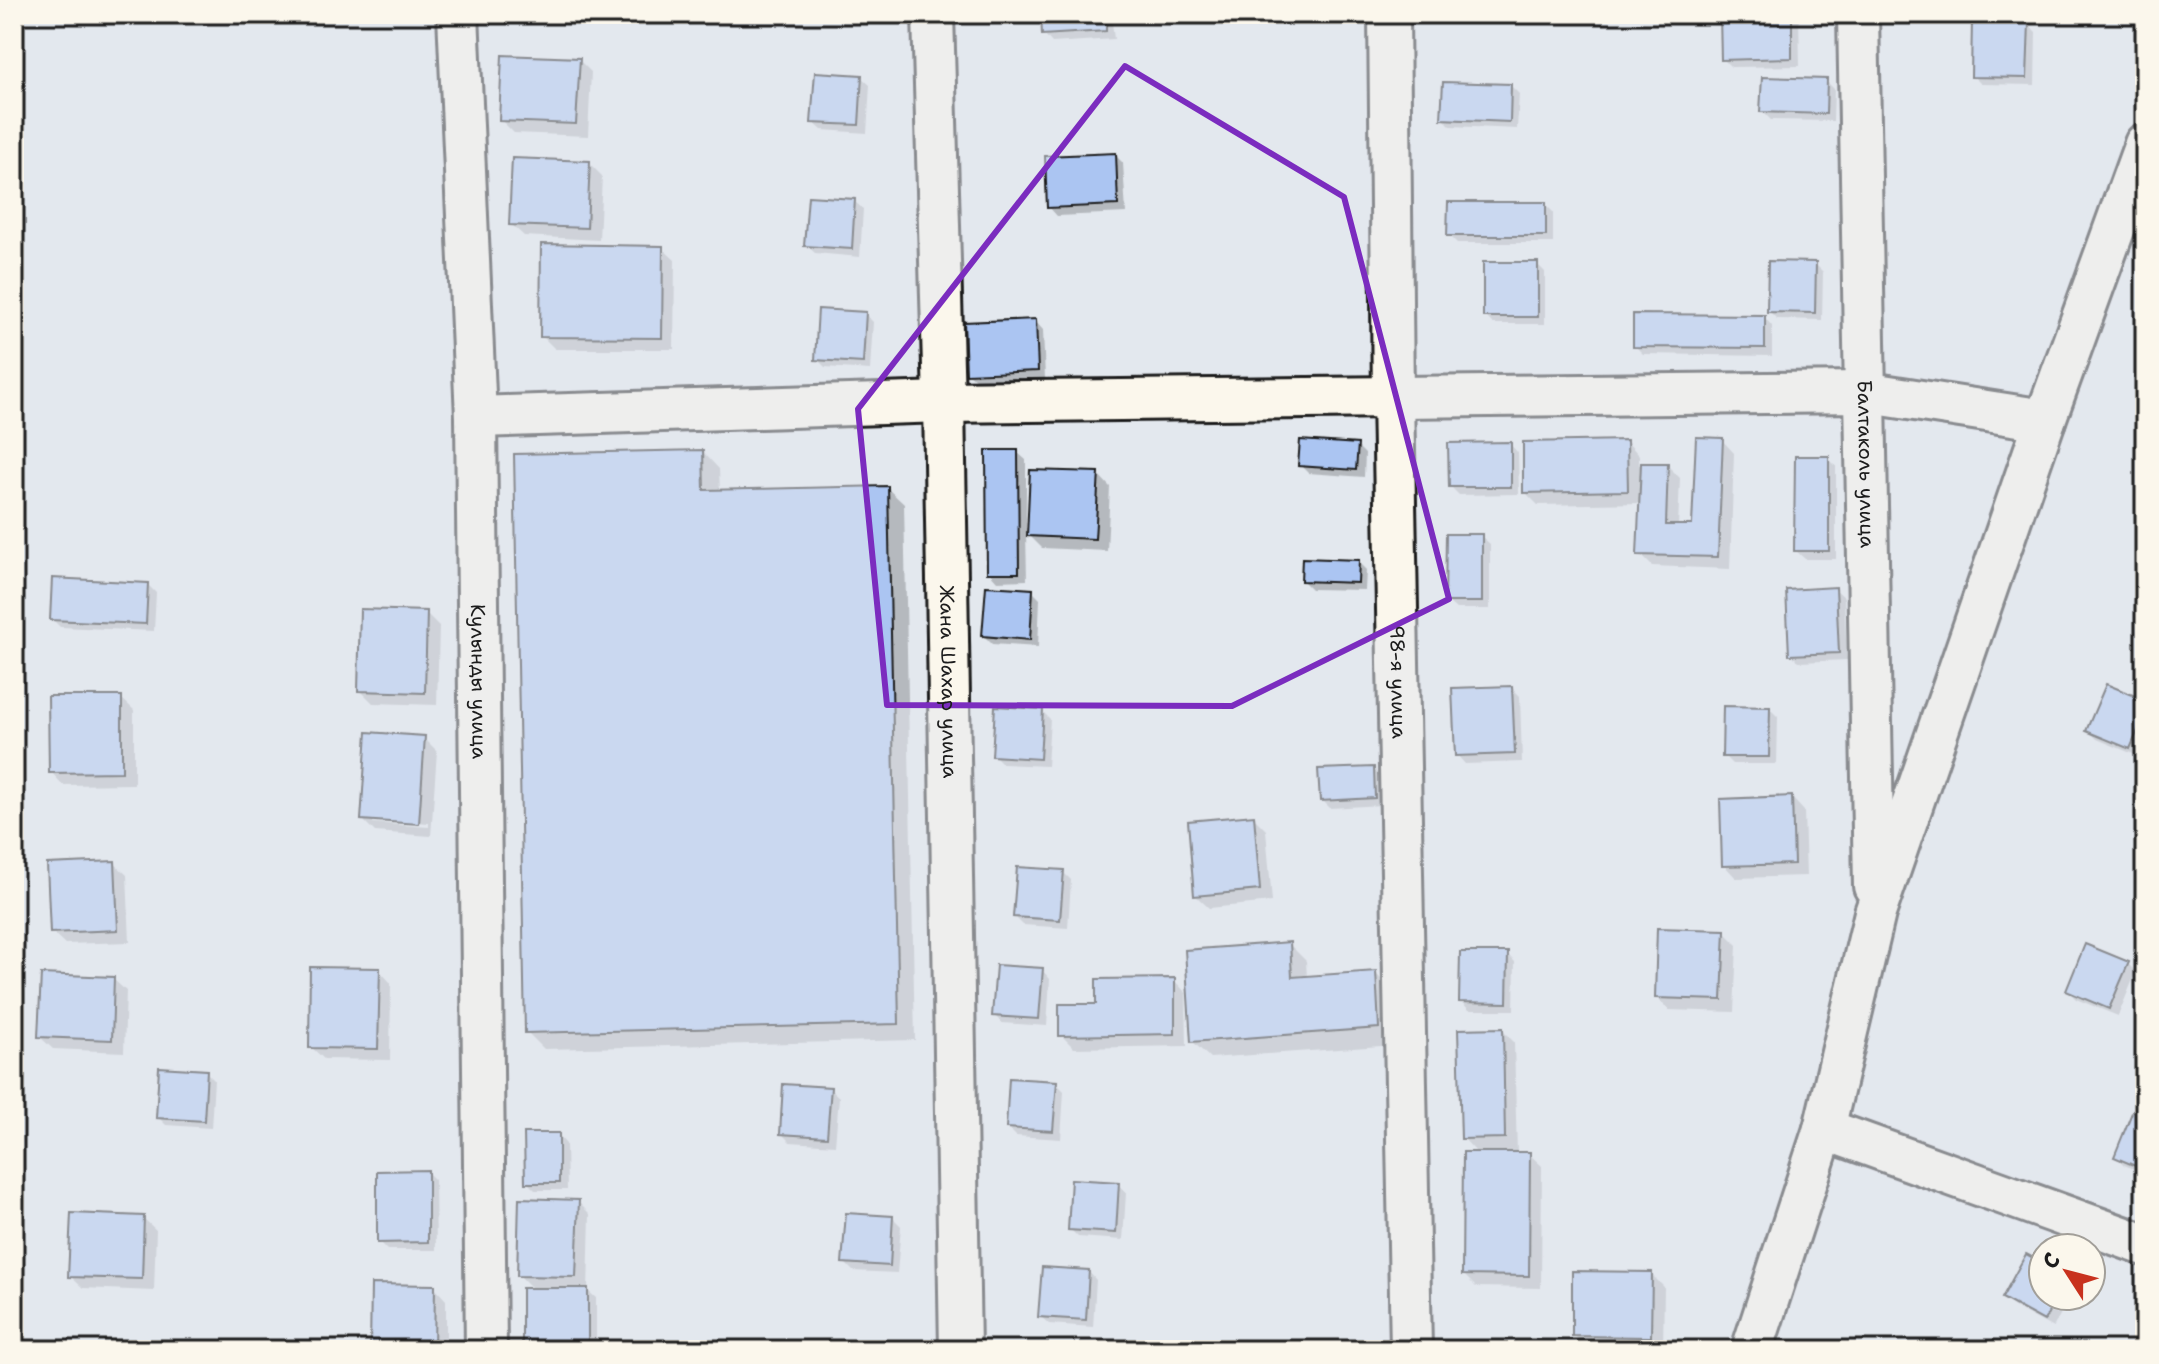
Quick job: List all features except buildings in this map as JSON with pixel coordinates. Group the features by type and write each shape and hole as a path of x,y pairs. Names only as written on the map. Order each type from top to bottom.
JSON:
{"street":[{"name":"Кулынды улица","path":"458,14 476,417 486,1350"},
{"name":"Жана Шахар улица","path":"933,14 944,402 960,1350"},
{"name":"98-я улица","path":"1389,14 1411,1350"},
{"name":"Балтаколь улица","path":"1858,14 1875,913"},
{"path":"1752,1350 1824,1129 1875,913 2045,420 2145,144"},
{"path":"476,417 944,402 1863,392 2045,420"},
{"path":"1824,1129 2145,1245"}],"highlighted area":[{"path":"1125,66 1344,197 1449,599 1232,706 887,705 858,409"}]}
